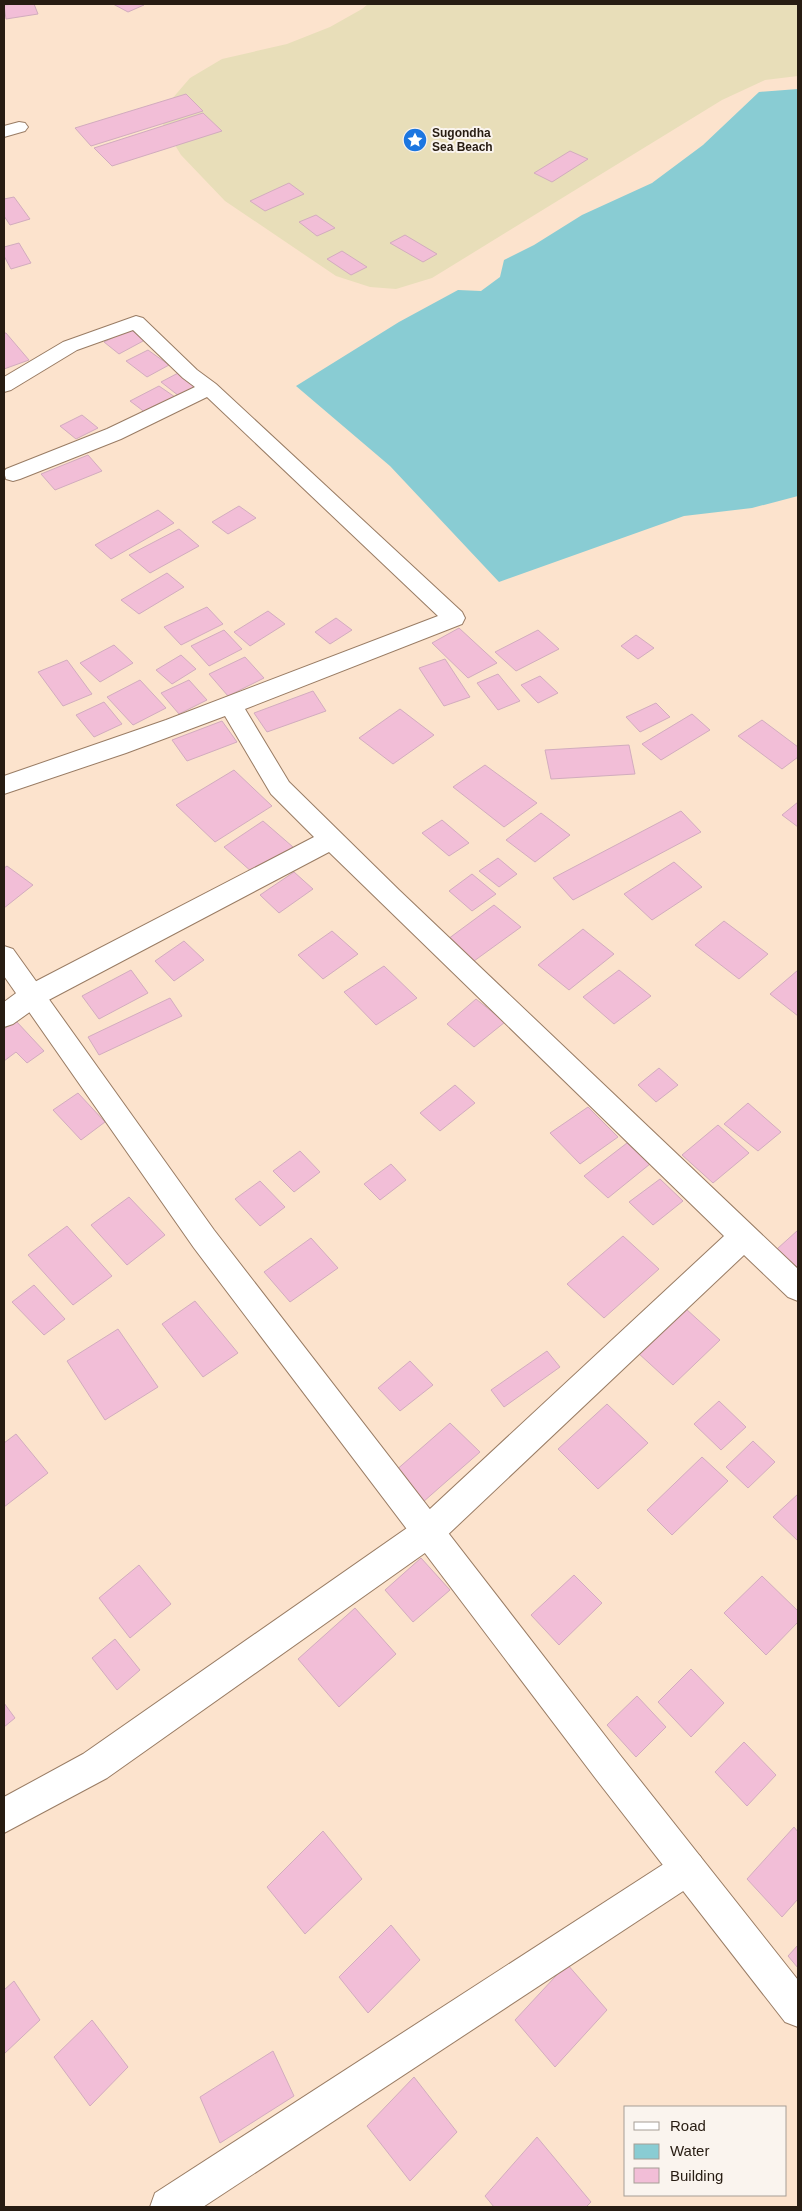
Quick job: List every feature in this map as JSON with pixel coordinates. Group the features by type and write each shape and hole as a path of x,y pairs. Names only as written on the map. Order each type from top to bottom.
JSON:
{"street":[{"path":"4,386 70,346 136,322 454,618 231,706 51,771 4,785"},
{"path":"13,474 114,434 209,388"},
{"path":"231,706 280,788 798,1288"},
{"path":"4,1016 32,996 331,839"},
{"path":"4,956 204,1239 428,1532 798,2009"},
{"path":"4,1816 95,1766 428,1532 744,1236"},
{"path":"169,2207 688,1868"}],"sand":[{"name":"Sugondha Sea Beach","path":"368,4 798,4 798,76 765,80 722,100 432,278 396,289 370,287 336,276 225,201 181,155 163,125 171,100 190,78 222,59 287,44 330,27"}],"water":[{"path":"798,89 798,496 752,508 684,516 499,582 390,466 296,386 399,322 458,290 481,291 500,277 504,260 534,245 582,215 652,183 703,145 759,92"}],"building":[{"path":"34,4 38,14 6,19 4,5"},
{"path":"113,4 142,4 144,5 128,12"},
{"path":"186,94 203,111 91,146 75,128"},
{"path":"203,113 222,131 112,166 94,148"},
{"path":"570,151 588,159 552,182 534,173"},
{"path":"289,183 304,194 265,211 250,201"},
{"path":"14,197 30,219 10,225 4,216 4,199"},
{"path":"316,215 335,228 317,236 299,222"},
{"path":"405,235 437,254 423,262 390,243"},
{"path":"19,243 31,263 11,269 4,256 4,247"},
{"path":"342,251 367,267 351,275 327,259"},
{"path":"130,329 145,340 119,354 104,342"},
{"path":"4,333 6,333 29,360 4,369"},
{"path":"148,350 169,365 147,377 126,361"},
{"path":"180,372 198,386 179,396 161,382"},
{"path":"159,386 175,397 146,413 130,401"},
{"path":"82,415 98,428 76,439 60,426"},
{"path":"88,455 102,471 55,490 41,474"},
{"path":"239,506 256,518 228,534 212,522"},
{"path":"158,510 174,523 111,559 95,545"},
{"path":"179,529 199,546 150,573 129,555"},
{"path":"167,573 184,587 139,614 121,600"},
{"path":"207,607 223,624 181,645 164,627"},
{"path":"268,611 285,624 250,646 234,632"},
{"path":"336,618 352,630 330,644 315,632"},
{"path":"459,628 497,663 468,678 432,643"},
{"path":"224,630 242,649 209,666 191,646"},
{"path":"538,630 559,649 516,671 495,652"},
{"path":"636,635 654,648 638,659 621,646"},
{"path":"114,645 133,663 100,682 80,663"},
{"path":"181,655 196,669 172,684 156,670"},
{"path":"245,657 264,678 228,696 209,674"},
{"path":"445,659 470,697 444,706 419,668"},
{"path":"67,660 92,694 63,706 38,672"},
{"path":"498,674 520,701 498,710 477,683"},
{"path":"540,676 558,693 538,703 521,685"},
{"path":"140,680 166,708 133,725 107,697"},
{"path":"189,680 207,700 179,714 161,693"},
{"path":"313,691 326,711 267,732 254,713"},
{"path":"104,702 122,724 94,737 76,715"},
{"path":"656,703 670,717 640,732 626,717"},
{"path":"400,709 434,735 393,764 359,738"},
{"path":"692,714 710,730 661,760 642,744"},
{"path":"762,720 798,747 798,757 782,769 738,736"},
{"path":"222,721 237,742 187,761 172,740"},
{"path":"629,745 635,774 551,779 545,750"},
{"path":"485,765 537,803 504,827 453,787"},
{"path":"234,770 272,806 215,842 176,805"},
{"path":"798,802 798,827 782,815"},
{"path":"681,811 701,832 573,900 553,878"},
{"path":"541,813 570,835 535,862 506,840"},
{"path":"442,820 469,843 449,856 422,833"},
{"path":"263,821 293,847 253,873 224,847"},
{"path":"498,858 517,874 499,887 479,871"},
{"path":"674,862 702,887 652,920 624,894"},
{"path":"7,866 33,885 4,908 4,868"},
{"path":"294,872 313,889 279,913 260,895"},
{"path":"472,874 496,894 472,911 449,891"},
{"path":"494,905 521,927 474,961 448,939"},
{"path":"724,921 768,954 739,979 695,945"},
{"path":"583,929 614,954 569,990 538,965"},
{"path":"332,931 358,954 323,979 298,955"},
{"path":"184,941 204,960 174,981 155,961"},
{"path":"384,966 417,998 376,1025 344,992"},
{"path":"131,970 148,993 99,1019 82,996"},
{"path":"619,970 651,996 614,1024 583,997"},
{"path":"798,970 798,1016 770,994"},
{"path":"170,998 182,1016 99,1055 88,1037"},
{"path":"476,999 505,1022 474,1047 447,1024"},
{"path":"16,1021 44,1051 27,1063 16,1052 4,1061 4,1029"},
{"path":"659,1068 678,1085 656,1102 638,1085"},
{"path":"455,1085 475,1103 440,1131 420,1113"},
{"path":"78,1093 105,1122 81,1140 53,1110"},
{"path":"748,1103 781,1132 758,1151 724,1124"},
{"path":"588,1107 618,1137 580,1164 550,1133"},
{"path":"718,1125 749,1153 713,1183 682,1155"},
{"path":"627,1143 650,1164 608,1198 584,1176"},
{"path":"300,1151 320,1172 294,1192 273,1171"},
{"path":"391,1164 406,1180 380,1200 364,1184"},
{"path":"660,1179 683,1201 653,1225 629,1202"},
{"path":"260,1181 285,1207 260,1226 235,1199"},
{"path":"129,1197 165,1235 127,1265 91,1225"},
{"path":"67,1226 112,1276 73,1305 28,1255"},
{"path":"798,1230 798,1268 777,1249"},
{"path":"623,1236 659,1269 604,1318 567,1284"},
{"path":"311,1238 338,1268 290,1302 264,1272"},
{"path":"34,1285 65,1319 44,1335 12,1302"},
{"path":"195,1301 238,1353 203,1377 162,1324"},
{"path":"685,1308 720,1340 673,1385 637,1352"},
{"path":"118,1329 158,1387 105,1420 67,1361"},
{"path":"547,1351 560,1367 504,1407 491,1390"},
{"path":"410,1361 433,1385 400,1411 378,1388"},
{"path":"719,1401 746,1427 721,1450 694,1424"},
{"path":"607,1404 648,1443 598,1489 558,1449"},
{"path":"450,1423 480,1452 423,1502 394,1472"},
{"path":"16,1434 48,1473 4,1507 4,1443"},
{"path":"753,1441 775,1462 748,1488 726,1467"},
{"path":"702,1457 728,1481 672,1535 647,1510"},
{"path":"798,1494 798,1541 773,1517"},
{"path":"421,1558 450,1590 413,1622 385,1590"},
{"path":"139,1565 171,1604 130,1638 99,1598"},
{"path":"574,1575 602,1603 559,1645 531,1615"},
{"path":"762,1576 798,1611 798,1622 766,1655 724,1613"},
{"path":"355,1608 396,1654 339,1707 298,1659"},
{"path":"115,1639 140,1670 117,1690 92,1658"},
{"path":"691,1669 724,1703 691,1737 658,1702"},
{"path":"637,1696 666,1727 636,1757 607,1725"},
{"path":"4,1703 15,1718 4,1727"},
{"path":"744,1742 776,1775 747,1806 715,1772"},
{"path":"794,1827 798,1832 798,1899 782,1917 747,1879"},
{"path":"323,1831 362,1879 305,1934 267,1887"},
{"path":"391,1925 420,1960 368,2013 339,1977"},
{"path":"798,1945 798,1968 788,1956"},
{"path":"567,1964 607,2010 555,2067 515,2020"},
{"path":"14,1981 40,2020 4,2054 4,1990"},
{"path":"92,2020 128,2067 90,2106 54,2057"},
{"path":"273,2051 294,2096 220,2143 200,2097"},
{"path":"414,2077 457,2132 410,2181 367,2126"},
{"path":"537,2137 591,2202 586,2207 494,2207 485,2196"}],"place":[{"name":"Sugondha Sea Beach","path":"415,140"}]}
